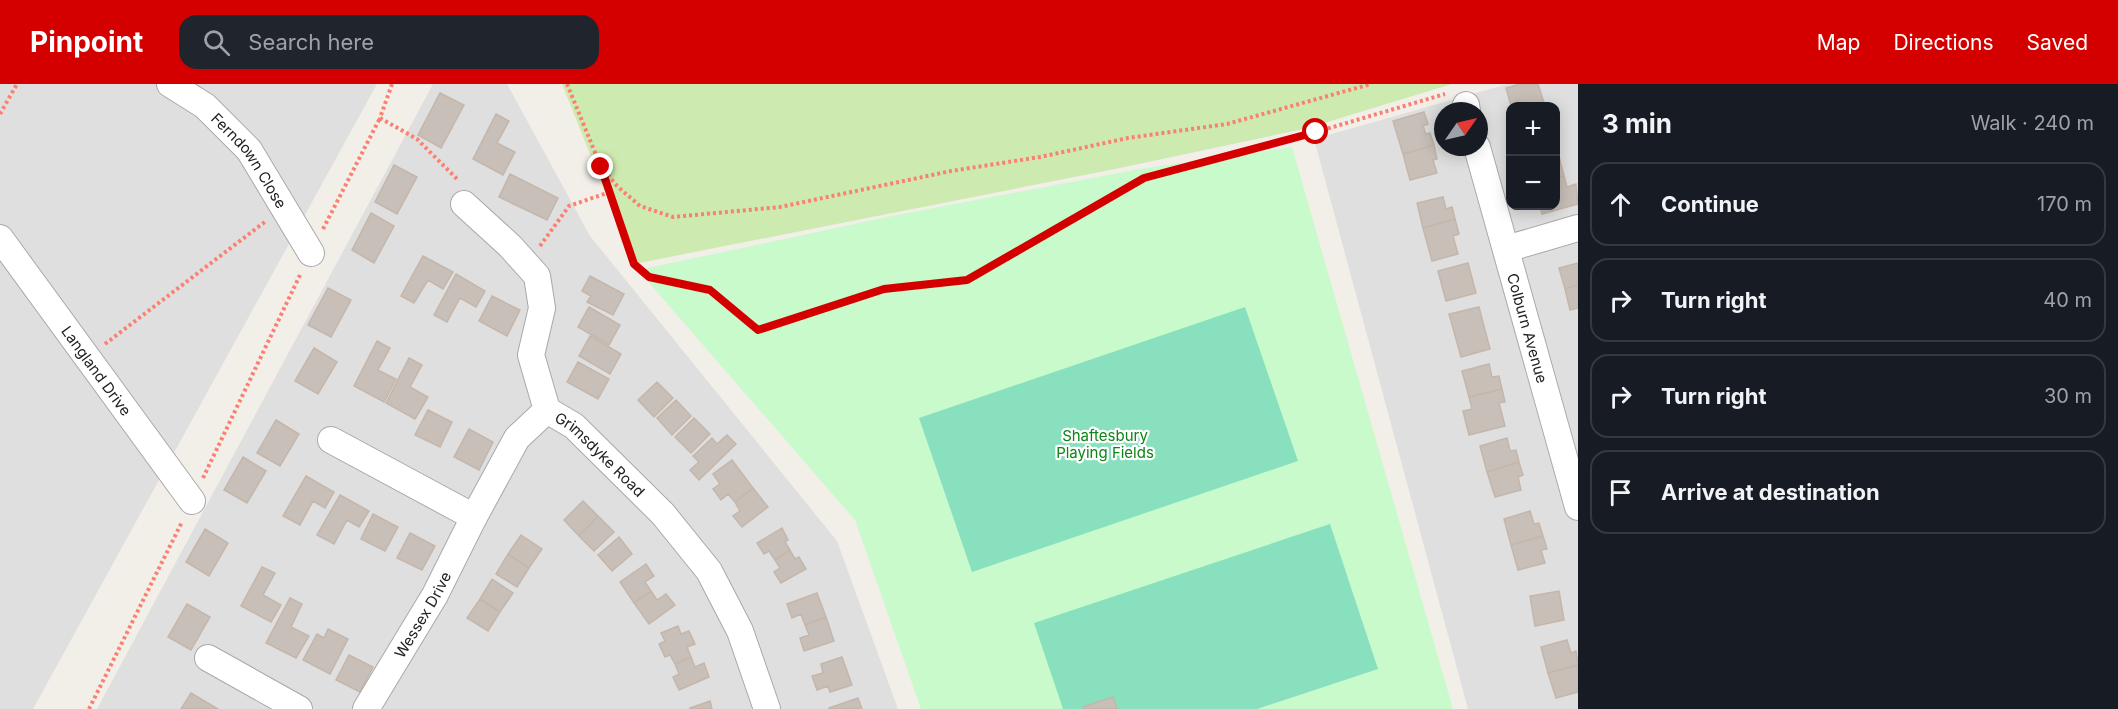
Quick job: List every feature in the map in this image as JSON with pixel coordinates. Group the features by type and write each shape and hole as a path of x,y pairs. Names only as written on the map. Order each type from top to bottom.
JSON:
{"street":[{"name":"Ferndown Close","path":"171,84 205,106 249,150 310,254"},
{"name":"Colburn Avenue","path":"1480,156 1578,507"},
{"name":"Grimsdyke Road","path":"464,204 510,246 537,276 542,308 531,355 547,410 574,426 663,513 709,571 740,631 767,709"},
{"path":"1506,249 1578,228"},
{"name":"Langland Drive","path":"0,238 192,501"},
{"name":"Wessex Drive","path":"366,709 435,595 517,438 547,410"},
{"path":"331,440 474,517"},
{"path":"208,658 299,709"}],"path":[{"path":"0,114 17,84"},
{"path":"89,709 310,254 380,118 392,84"},
{"path":"567,84 601,167 634,264 649,277 710,290 758,330 884,289 967,280 1144,178 1316,132 1434,108"},
{"path":"601,167 617,186 640,206 673,217 780,207 951,171 1040,157 1128,138 1227,124 1371,84"},
{"path":"380,118 417,139 462,183 464,204"},
{"path":"536,252 569,206 610,192"},
{"path":"87,358 284,208"}],"shaded area":[{"path":"0,84 377,84 33,709 0,709"},
{"path":"433,84 507,84 590,236 837,541 898,709 97,709"},
{"path":"1508,84 1578,84 1578,709 1468,709 1314,139 1434,105 1434,156 1488,156 1488,102 1445,102"}],"green space":[{"path":"562,84 1452,84 1308,128 1115,169 634,264"},
{"name":"Shaftesbury Playing Fields","path":"1292,147 1453,709 921,709 855,520 638,270 897,215 1139,169"},
{"path":"1245,307 1298,461 972,572 919,418"},
{"path":"1330,524 1378,669 1257,709 1063,709 1034,623"}],"building":[{"path":"1520,84 1538,84 1544,102 1510,102 1506,88"},
{"path":"440,93 464,105 441,148 418,135"},
{"path":"1424,112 1428,124 1423,126 1426,134 1430,133 1434,145 1403,154 1393,121"},
{"path":"496,114 509,121 497,143 515,152 503,175 473,159"},
{"path":"1434,145 1434,156 1437,159 1433,160 1437,173 1410,180 1403,154"},
{"path":"1560,160 1564,176 1560,177"},
{"path":"394,165 417,177 397,214 375,202"},
{"path":"510,174 558,198 547,220 499,197"},
{"path":"1564,176 1567,187 1576,184 1578,204 1560,209 1560,177"},
{"path":"1443,197 1446,209 1452,207 1455,219 1423,228 1417,203"},
{"path":"1541,210 1556,210 1542,214"},
{"path":"371,213 394,226 374,263 352,250"},
{"path":"1455,219 1459,234 1453,236 1458,254 1432,261 1423,228"},
{"path":"423,256 453,272 443,289 428,280 414,303 401,296"},
{"path":"1468,263 1476,293 1446,301 1438,271"},
{"path":"1578,263 1578,285 1565,289 1559,268"},
{"path":"456,274 485,291 476,307 460,298 447,322 434,315"},
{"path":"590,276 624,294 613,315 587,302 591,296 582,291"},
{"path":"1578,285 1578,308 1570,310 1565,289"},
{"path":"328,288 351,300 331,337 308,325"},
{"path":"492,296 520,310 507,336 479,321"},
{"path":"589,307 620,325 609,345 578,327"},
{"path":"1479,307 1490,349 1461,357 1449,314"},
{"path":"590,336 621,354 610,374 579,356"},
{"path":"377,341 390,348 378,370 396,379 384,402 354,386"},
{"path":"314,348 337,362 318,394 295,381"},
{"path":"409,358 422,365 410,387 428,397 415,419 386,403"},
{"path":"578,362 609,379 598,399 567,382"},
{"path":"1489,364 1492,377 1499,376 1502,389 1469,397 1462,371"},
{"path":"657,382 673,398 654,417 638,400"},
{"path":"1502,389 1505,402 1499,403 1505,426 1469,435 1463,411 1472,409 1469,397"},
{"path":"676,400 691,416 672,435 657,418"},
{"path":"428,410 452,422 440,447 415,435"},
{"path":"694,418 710,434 691,453 675,437"},
{"path":"276,420 299,434 280,466 257,453"},
{"path":"469,429 493,442 479,470 454,457"},
{"path":"727,435 736,444 699,480 690,470 699,462 693,456 712,438 717,444"},
{"path":"1507,438 1510,451 1516,450 1519,462 1487,472 1480,446"},
{"path":"243,457 266,471 247,503 224,490"},
{"path":"732,460 753,488 735,502 728,494 721,500 713,489 720,484 713,474"},
{"path":"1519,462 1523,475 1518,477 1521,490 1495,497 1487,472"},
{"path":"306,476 334,492 325,508 313,501 300,525 283,516"},
{"path":"753,488 768,507 742,527 733,516 740,511 735,502"},
{"path":"340,495 369,511 359,527 347,520 334,544 317,535"},
{"path":"583,501 598,516 579,536 564,520"},
{"path":"1530,511 1534,524 1539,523 1543,536 1511,545 1504,519"},
{"path":"373,514 398,527 385,551 361,539"},
{"path":"598,516 614,532 594,551 579,536"},
{"path":"782,528 788,540 785,542 790,550 775,560 769,551 764,554 757,543"},
{"path":"205,529 228,543 209,576 186,562"},
{"path":"410,533 435,546 422,570 397,558"},
{"path":"521,535 542,549 529,568 508,554"},
{"path":"1543,536 1547,549 1541,550 1545,563 1518,570 1511,545"},
{"path":"619,537 632,554 612,571 598,555"},
{"path":"790,550 795,559 799,557 806,569 781,583 774,572 780,568 775,560"},
{"path":"508,554 529,568 517,587 496,574"},
{"path":"646,564 654,576 645,582 651,591 634,603 620,582"},
{"path":"262,567 275,573 263,595 281,605 271,622 241,606"},
{"path":"492,579 513,593 500,612 480,599"},
{"path":"651,591 657,600 666,594 675,605 649,624 634,603"},
{"path":"1559,591 1564,620 1535,626 1530,596"},
{"path":"817,593 826,617 805,625 801,614 792,618 787,604"},
{"path":"290,598 302,604 291,627 309,636 296,658 266,643"},
{"path":"480,599 500,612 488,631 467,618"},
{"path":"187,604 210,617 191,650 168,637"},
{"path":"826,617 834,641 804,651 800,638 809,635 805,625"},
{"path":"678,626 681,634 689,631 695,644 687,647 691,657 675,664 670,655 665,657 659,644 665,641 661,633"},
{"path":"328,629 348,639 330,674 303,660 317,634 324,638"},
{"path":"1567,640 1571,653 1576,651 1578,665 1548,673 1541,647"},
{"path":"349,655 373,667 360,692 336,680"},
{"path":"691,657 695,667 704,663 709,677 679,690 673,677 679,674 675,664"},
{"path":"842,657 852,685 830,692 828,686 817,690 812,676 823,673 821,664"},
{"path":"1578,665 1578,692 1556,698 1548,673"},
{"path":"191,693 218,709 181,709"},
{"path":"1113,697 1117,709 1084,709 1083,707"},
{"path":"858,698 862,709 829,709 829,708"},
{"path":"710,701 712,709 690,709 690,708"}],"route":[{"path":"601,167 634,264 649,277 710,290 758,330 884,289 967,280 1144,178 1316,132"}]}
